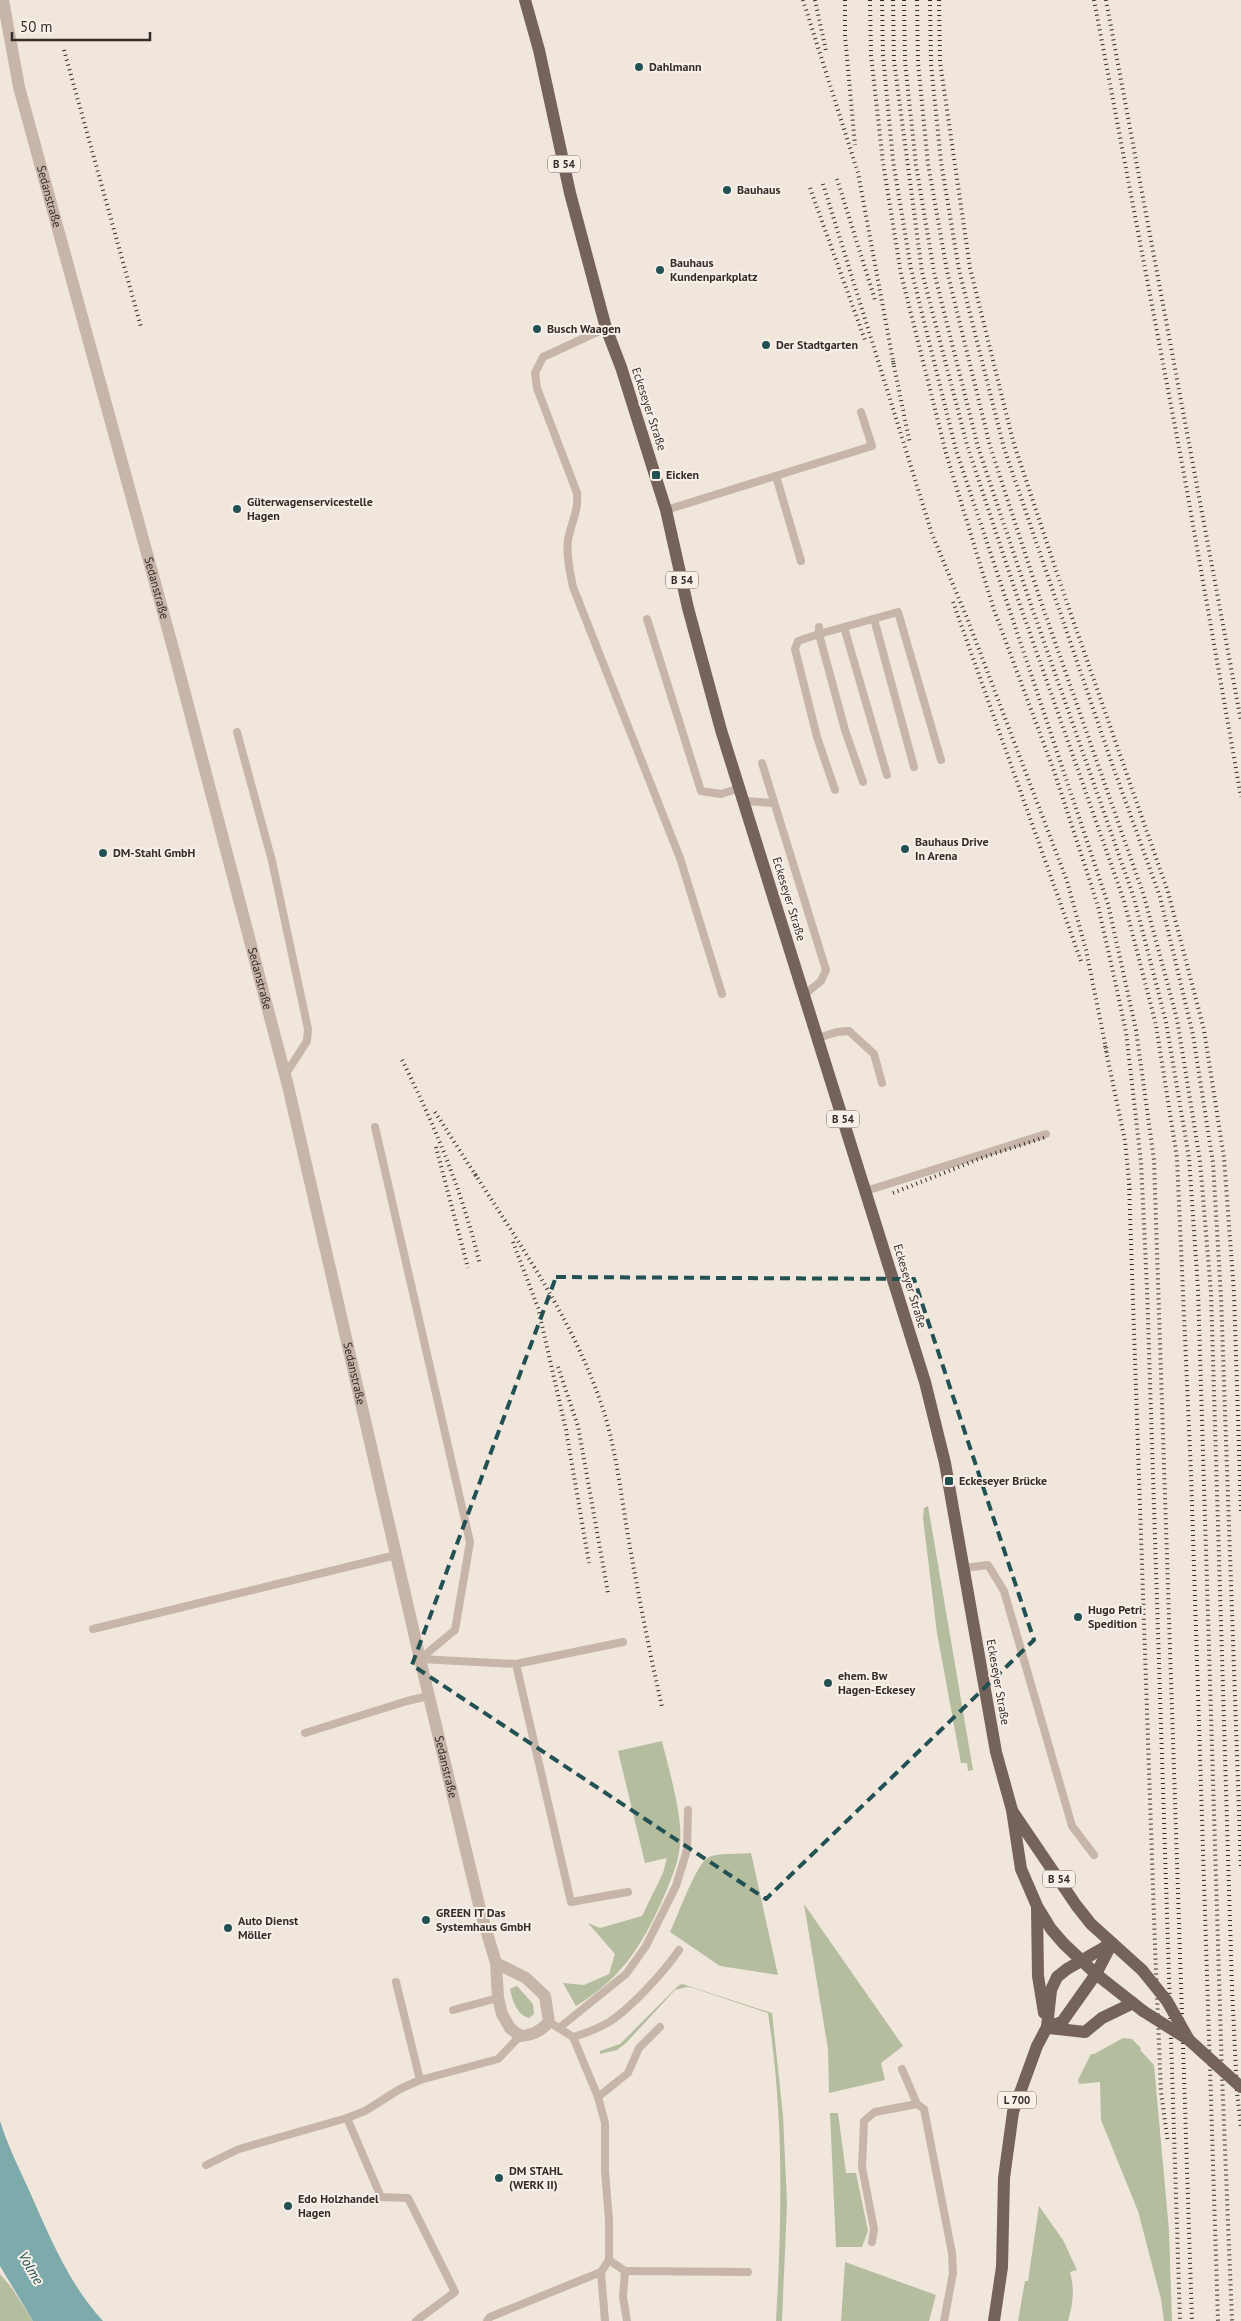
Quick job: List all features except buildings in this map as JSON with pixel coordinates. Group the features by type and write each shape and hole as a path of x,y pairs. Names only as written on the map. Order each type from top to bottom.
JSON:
{"main road":[{"name":"Eckeseyer Straße","path":"525,0 539,50 570,192 606,328 621,367 666,510 698,649 925,1382 946,1463 996,1752 1012,1810 1021,1868 1037,1906 1058,1937 1096,1974 1138,2007 1189,2040 1241,2087"},
{"name":"Eckeseyer Straße","path":"1012,1810 1076,1905 1112,1943 1142,1970 1167,2001 1189,2040"},
{"path":"1037,1906 1038,1976 1047,2027"},
{"path":"1047,2027 1062,2022 1096,1974 1112,1943"},
{"name":"L 700","path":"994,2321 1002,2267 1004,2178 1013,2112 1037,2046 1047,2027 1051,1990 1057,1977 1112,1943"},
{"path":"1047,2027 1084,2032 1102,2018 1138,2007"}],"street":[{"name":"Sedanstraße","path":"2,0 19,87 174,652 285,1075 420,1659 481,1913 496,1964 498,1998 502,2014 510,2028 520,2036"},
{"path":"496,1964 526,1978 545,1996 554,2025 533,2034 520,2036"}],"lane":[{"path":"606,328 542,357 535,373 537,388 577,493 578,503 568,540 568,562 573,587 680,858 722,994"},
{"path":"666,510 872,446 861,412"},
{"path":"776,476 801,561"},
{"path":"835,790 817,737 795,649 798,641 819,631 844,627 898,612 942,760"},
{"path":"647,619 701,791 721,794 740,788"},
{"path":"874,619 914,768"},
{"path":"844,627 887,776"},
{"path":"819,631 845,730 863,782"},
{"path":"237,732 272,861 308,1029 306,1041 285,1075"},
{"path":"762,763 826,970 821,981 804,995"},
{"path":"744,801 774,804"},
{"path":"818,1038 837,1032 849,1032 874,1054 882,1083"},
{"path":"375,1127 470,1542 455,1630 420,1659"},
{"path":"866,1191 1046,1134"},
{"path":"93,1629 396,1555"},
{"path":"964,1568 988,1565 1004,1591 1072,1826 1094,1855"},
{"path":"420,1659 516,1664 623,1642"},
{"path":"516,1664 571,1902 628,1892"},
{"path":"305,1733 429,1696"},
{"path":"487,2321 490,2318 601,2272 609,2260 605,2123 598,2097 575,2040 554,2025 626,1974 646,1946 676,1886 687,1850 688,1810"},
{"path":"575,2040 610,2022 670,1964 679,1950"},
{"path":"396,1982 420,2080"},
{"path":"453,2010 498,1998"},
{"path":"598,2097 628,2073 639,2048 660,2027"},
{"path":"206,2165 239,2149 365,2111 400,2089 420,2080 498,2059 520,2036"},
{"path":"902,2070 917,2104 924,2109 952,2253 953,2273 944,2321"},
{"path":"872,2242 874,2229 862,2167 864,2121 875,2112 917,2104"},
{"path":"346,2118 381,2197 408,2198 455,2292 416,2321"},
{"path":"609,2260 625,2271 748,2272"},
{"path":"625,2271 623,2297 627,2321"},
{"path":"601,2272 605,2321"}],"highlighted area":[{"path":"556,1277 914,1279 1034,1640 766,1899 412,1665"}],"green space":[{"path":"928,1506 973,1770 968,1771 967,1763 961,1763 937,1633 923,1518 924,1508"},
{"path":"662,1741 675,1793 679,1820 680,1845 675,1868 653,1920 627,1962 605,1985 576,2006 563,1983 584,1985 609,1974 615,1954 588,1923 600,1928 642,1916 663,1873 667,1858 645,1863 618,1751"},
{"path":"751,1853 778,1975 720,1966 670,1932 693,1879 704,1861 709,1857 718,1855"},
{"path":"804,1904 903,2046 881,2063 885,2080 829,2093 828,2049"},
{"path":"682,1984 772,2013 783,2115 787,2203 782,2321 776,2321 780,2244 779,2128 777,2090 768,2013 687,1987 675,1990 626,2043 617,2050 600,2054 600,2051 620,2044 678,1986"},
{"path":"517,1986 533,2004 534,2014 529,2018 521,2014 514,2002 510,1989"},
{"path":"1123,2038 1132,2039 1154,2065 1169,2231 1172,2321 1164,2321 1161,2299 1138,2211 1101,2120 1100,2082 1079,2084 1078,2080 1091,2054"},
{"path":"830,2113 838,2113 846,2173 856,2173 868,2231 862,2247 836,2247"},
{"path":"1039,2206 1063,2240 1077,2270 1070,2272 1073,2296 1068,2321 1018,2321 1025,2281 1028,2281"},
{"path":"845,2262 936,2295 929,2321 841,2321"},
{"path":"0,2274 11,2287 33,2321 0,2321"}],"water":[{"name":"Volme","path":"0,2121 13,2155 60,2258 79,2291 103,2321 33,2321 0,2266"}],"railway":[{"path":"803,0 858,173 894,366"},
{"path":"815,0 826,51"},
{"path":"845,0 845,36 855,145"},
{"path":"870,0 871,55 883,163 901,274 946,453 994,610 1054,771 1098,906 1126,1032 1141,1162 1147,1288 1180,2321"},
{"path":"882,0 883,55 893,161 911,269 956,450 1108,904 1136,1030 1154,1160 1192,2321"},
{"path":"893,0 894,61 922,272 967,445 1019,602 1124,901 1156,1025 1177,1158 1191,1473 1218,2321"},
{"path":"904,0 905,62 916,165 934,272 978,447 1030,602 1134,898 1166,1022 1189,1158 1198,1289 1222,2075 1232,2321"},
{"path":"917,0 918,63 928,164 947,271 990,446 1041,602 1144,896 1177,1019 1200,1161 1211,1293 1232,1988 1237,2092 1241,2128"},
{"path":"930,0 931,64 941,162 959,270 1004,448 1111,761 1160,897 1193,1035 1213,1163 1221,1297 1241,1869"},
{"path":"939,0 940,62 970,268 1013,441 1066,600 1168,892 1204,1030 1224,1158 1234,1293 1241,1513"},
{"path":"1094,0 1184,474 1241,797"},
{"path":"1106,0 1241,721"},
{"path":"64,50 141,327"},
{"path":"837,179 876,303"},
{"path":"823,184 932,534 967,618 1067,881 1086,950 1107,1053"},
{"path":"810,188 866,343"},
{"path":"893,361 910,444"},
{"path":"953,602 1082,964"},
{"path":"1105,1046 1125,1141 1130,1191"},
{"path":"402,1060 426,1110 457,1186 480,1265"},
{"path":"435,1112 478,1179"},
{"path":"893,1193 984,1157 1046,1137"},
{"path":"436,1147 468,1268"},
{"path":"475,1174 563,1317 578,1347 603,1409 615,1456 628,1536 662,1707"},
{"path":"1129,1184 1155,1946 1161,2092 1168,2143"},
{"path":"513,1242 538,1308 566,1430 589,1563"},
{"path":"558,1367 578,1426 608,1593"}],"place":[{"name":"Dahlmann","path":"639,67"},
{"name":"Bauhaus","path":"727,190"},
{"name":"Bauhaus Kundenparkplatz","path":"660,270"},
{"name":"Busch Waagen","path":"537,329"},
{"name":"Der Stadtgarten","path":"766,345"},
{"name":"Eicken","path":"656,475"},
{"name":"Güterwagenservicestelle Hagen","path":"237,509"},
{"name":"Bauhaus Drive In Arena","path":"905,849"},
{"name":"DM-Stahl GmbH","path":"103,853"},
{"name":"Eckeseyer Brücke","path":"949,1481"},
{"name":"Hugo Petri Spedition","path":"1078,1617"},
{"name":"ehem. Bw Hagen-Eckesey","path":"828,1683"},
{"name":"GREEN IT Das Systemhaus GmbH","path":"426,1920"},
{"name":"Auto Dienst Möller","path":"228,1928"},
{"name":"DM STAHL (WERK II)","path":"499,2178"},
{"name":"Edo Holzhandel Hagen","path":"288,2206"}]}
